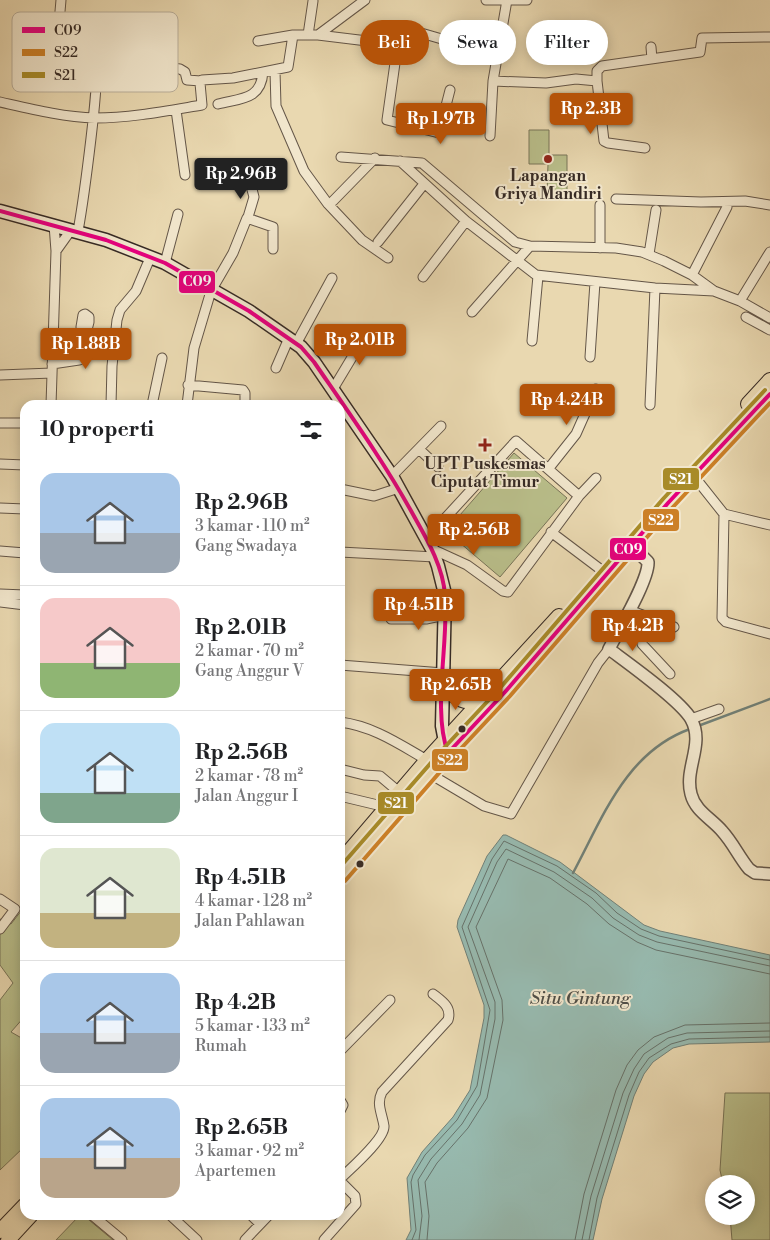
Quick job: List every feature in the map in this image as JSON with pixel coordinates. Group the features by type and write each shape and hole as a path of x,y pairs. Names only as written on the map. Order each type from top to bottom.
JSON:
{"highway":[{"path":"345,871 483,700 662,498 770,380"},
{"path":"446,747 505,692 693,475 770,394"},
{"path":"442,677 450,694 458,700 471,703 483,700"},
{"path":"345,856 399,792 428,767"},
{"path":"0,1232 20,1210"},
{"path":"8,1240 26,1220"}],"main road":[{"path":"0,212 74,230 106,240 165,263 249,311 293,341 314,362 340,400"},
{"path":"345,407 399,488 431,548 445,594 442,677 446,747"}],"street":[{"path":"318,35 365,0"},
{"path":"486,0 527,0"},
{"path":"308,35 313,1"},
{"path":"504,20 507,1"},
{"path":"258,41 293,35 318,35 360,40"},
{"path":"178,69 185,72 187,80 201,81 276,71 290,65 293,35"},
{"path":"646,148 608,144 604,141 597,81 597,72 602,66 701,52 702,38 770,37"},
{"path":"652,47 652,59"},
{"path":"394,65 387,120 439,133 450,90"},
{"path":"490,136 496,65"},
{"path":"276,71 276,106 304,171 328,204 362,240 388,258"},
{"path":"218,104 254,94 261,85 263,72"},
{"path":"493,81 555,83 579,79 597,81"},
{"path":"0,102 47,112 92,118 176,110 202,105 201,81"},
{"path":"56,250 74,230 95,92"},
{"path":"176,110 185,175"},
{"path":"342,157 422,163 504,235 515,242 530,246 634,250 649,254 692,275 714,291 740,301 770,318"},
{"path":"334,200 375,158"},
{"path":"400,161 466,221 538,276 655,288 714,291"},
{"path":"187,400 194,348 212,291 233,253 248,218 254,197 250,182"},
{"path":"378,242 424,184"},
{"path":"616,199 701,202 738,201 770,206"},
{"path":"600,205 600,248"},
{"path":"692,275 727,207"},
{"path":"649,254 656,210"},
{"path":"165,263 178,214"},
{"path":"248,218 273,226 273,248"},
{"path":"423,277 466,221"},
{"path":"51,400 56,250 54,225"},
{"path":"472,312 530,246"},
{"path":"740,301 770,252"},
{"path":"111,400 112,366 117,320 120,310 136,291 150,258"},
{"path":"532,341 538,276"},
{"path":"276,368 332,278"},
{"path":"590,357 595,282"},
{"path":"650,405 655,288"},
{"path":"746,317 770,330"},
{"path":"333,389 366,334 395,350"},
{"path":"0,374 52,368 79,360 84,337"},
{"path":"153,400 162,358"},
{"path":"188,385 243,390 244,400"},
{"path":"549,468 576,434 596,389"},
{"path":"0,423 20,423"},
{"path":"392,476 441,426"},
{"path":"431,548 514,442 519,441 579,496"},
{"path":"419,448 438,467"},
{"path":"0,464 20,464"},
{"path":"693,475 724,514 770,526"},
{"path":"345,552 431,548 467,565 506,592 579,496 596,478"},
{"path":"345,490 374,496 399,488"},
{"path":"0,508 20,509"},
{"path":"724,514 722,618 726,622 770,634"},
{"path":"551,532 600,569"},
{"path":"345,723 374,730 484,806 511,814 598,663 609,649 629,610 648,565 648,562 631,545"},
{"path":"0,551 20,552"},
{"path":"0,594 20,595"},
{"path":"0,602 20,604"},
{"path":"629,610 674,627"},
{"path":"391,619 426,619 445,615"},
{"path":"651,618 642,635 642,644 670,674"},
{"path":"609,649 678,705 693,724 696,746 690,780 691,796 696,806 722,830 749,869 755,873 770,874"},
{"path":"345,666 442,677"},
{"path":"693,724 719,709"},
{"path":"345,770 364,775 380,776 399,792"},
{"path":"345,797 386,807"},
{"path":"0,899 15,909 0,930"},
{"path":"345,1175 376,1142 383,1131 378,1100 382,1092 448,1020 446,1004 433,994"},
{"path":"345,1046 390,1000"},
{"path":"345,1185 356,1196 356,1204 345,1216"},
{"path":"98,1220 122,1240"},
{"path":"175,1220 197,1240"},
{"path":"256,1220 260,1224"},
{"path":"245,1240 264,1220"},
{"path":"324,1240 342,1220"}],"green space":[{"name":"Lapangan Griya Mandiri","path":"529,130 549,130 549,155 567,155 567,193 547,192 548,164 529,164"},
{"path":"514,453 567,498 500,577 446,531"},
{"path":"20,912 20,1022 11,1032 20,1037 20,1151 0,1170 0,1000 13,983 0,965 0,919 11,924"},
{"path":"725,1093 770,1093 770,1240 732,1240 731,1225 755,1225 755,1175 721,1175"},
{"path":"75,1220 89,1220 113,1240 56,1240"}],"water":[{"name":"Situ Gintung","path":"503,835 560,862 644,925 660,931 770,955 770,1042 689,1044 673,1048 653,1062 644,1074 634,1096 602,1199 593,1240 406,1240 411,1230 407,1178 422,1152 453,1117 470,1090 484,1018 484,1005 457,927 458,920 487,856"}],"waterway":[{"path":"698,726 770,699"},
{"path":"573,873 606,809 633,770 649,753 668,739 690,729"}],"transit line":[{"name":"C09","path":"0,211 106,240 165,263 249,311 301,347 314,362 340,400"},
{"name":"S21","path":"345,861 443,749 500,688 663,499 765,390"},
{"name":"C09","path":"345,407 391,478 425,536 441,574 444,585 446,614 441,717 443,736 448,753 505,692 668,503 770,394"},
{"name":"S22","path":"345,881 453,757 510,696 673,507 770,403"}],"place":[{"name":"Lapangan Griya Mandiri","path":"548,159"},
{"name":"UPT Puskesmas Ciputat Timur","path":"485,445"}]}
